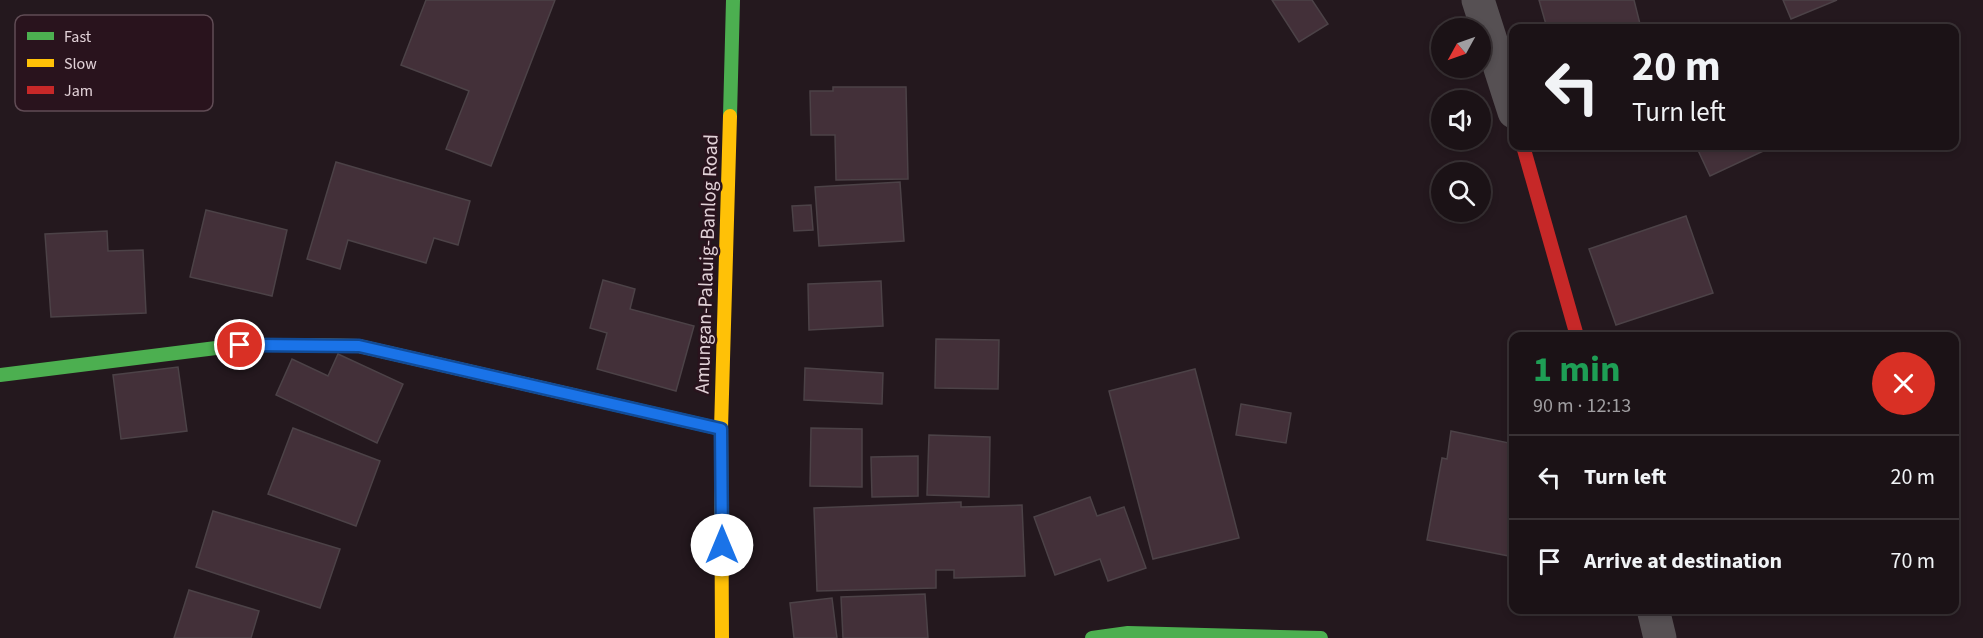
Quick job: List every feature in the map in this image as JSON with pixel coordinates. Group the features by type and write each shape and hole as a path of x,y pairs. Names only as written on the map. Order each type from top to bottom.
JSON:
{"street":[{"name":"Amungan-Palauig-Banlog Road","path":"722,638 721,429 734,0"},
{"path":"1478,0 1509,96"},
{"path":"1524,150 1576,332"},
{"path":"0,375 240,345 359,346 721,429"},
{"path":"1654,614 1660,638"},
{"path":"1092,638 1128,633 1321,638"}],"building":[{"path":"426,0 555,0 491,166 446,149 469,91 401,65"},
{"path":"1272,0 1312,0 1328,24 1299,42"},
{"path":"1539,0 1634,0 1640,24 1546,24"},
{"path":"1783,0 1837,0 1791,19"},
{"path":"833,87 906,87 908,179 836,180 835,135 811,135 810,91 833,91"},
{"path":"1698,150 1765,150 1710,176"},
{"path":"336,162 470,201 458,245 434,238 426,263 348,240 340,269 307,259"},
{"path":"900,182 904,241 819,246 815,187"},
{"path":"811,205 813,230 794,231 792,206"},
{"path":"206,210 287,230 272,296 190,277"},
{"path":"1686,216 1713,293 1616,325 1589,249"},
{"path":"107,231 108,251 143,250 146,313 51,317 45,234"},
{"path":"603,280 635,289 630,309 694,326 676,391 597,369 607,333 590,328"},
{"path":"881,281 883,326 809,330 808,284"},
{"path":"936,339 999,340 998,389 935,388"},
{"path":"338,354 403,384 377,443 276,395 292,359 328,376"},
{"path":"178,367 187,431 121,439 113,375"},
{"path":"805,368 883,373 882,404 804,400"},
{"path":"1195,369 1239,538 1153,559 1109,391"},
{"path":"1241,404 1291,413 1286,443 1236,435"},
{"path":"293,428 380,461 356,526 268,494"},
{"path":"811,428 862,429 862,487 810,486"},
{"path":"1451,431 1509,443 1509,556 1427,540 1442,458 1447,459"},
{"path":"929,435 990,437 989,497 927,495"},
{"path":"918,456 918,496 872,497 871,457"},
{"path":"1090,497 1097,516 1124,507 1146,568 1108,581 1100,559 1055,575 1034,517"},
{"path":"961,502 961,507 1022,505 1025,576 954,578 954,570 936,570 936,588 817,591 814,508"},
{"path":"213,511 340,549 320,608 196,567"},
{"path":"189,590 259,611 251,638 174,638"},
{"path":"925,594 928,638 843,638 841,597"},
{"path":"832,598 837,638 794,638 790,603"}],"traffic: fast":[{"path":"730,116 733,0"},
{"path":"0,375 240,345 288,345"},
{"path":"586,398 721,429"},
{"path":"1092,638 1128,633 1321,638"}],"traffic: slow":[{"path":"722,638 721,429 730,116"},
{"path":"288,345 359,346 586,398"}],"traffic: jam":[{"path":"1524,150 1576,332"}],"route":[{"path":"240,345 359,346 690,420 721,429 722,545"}]}
